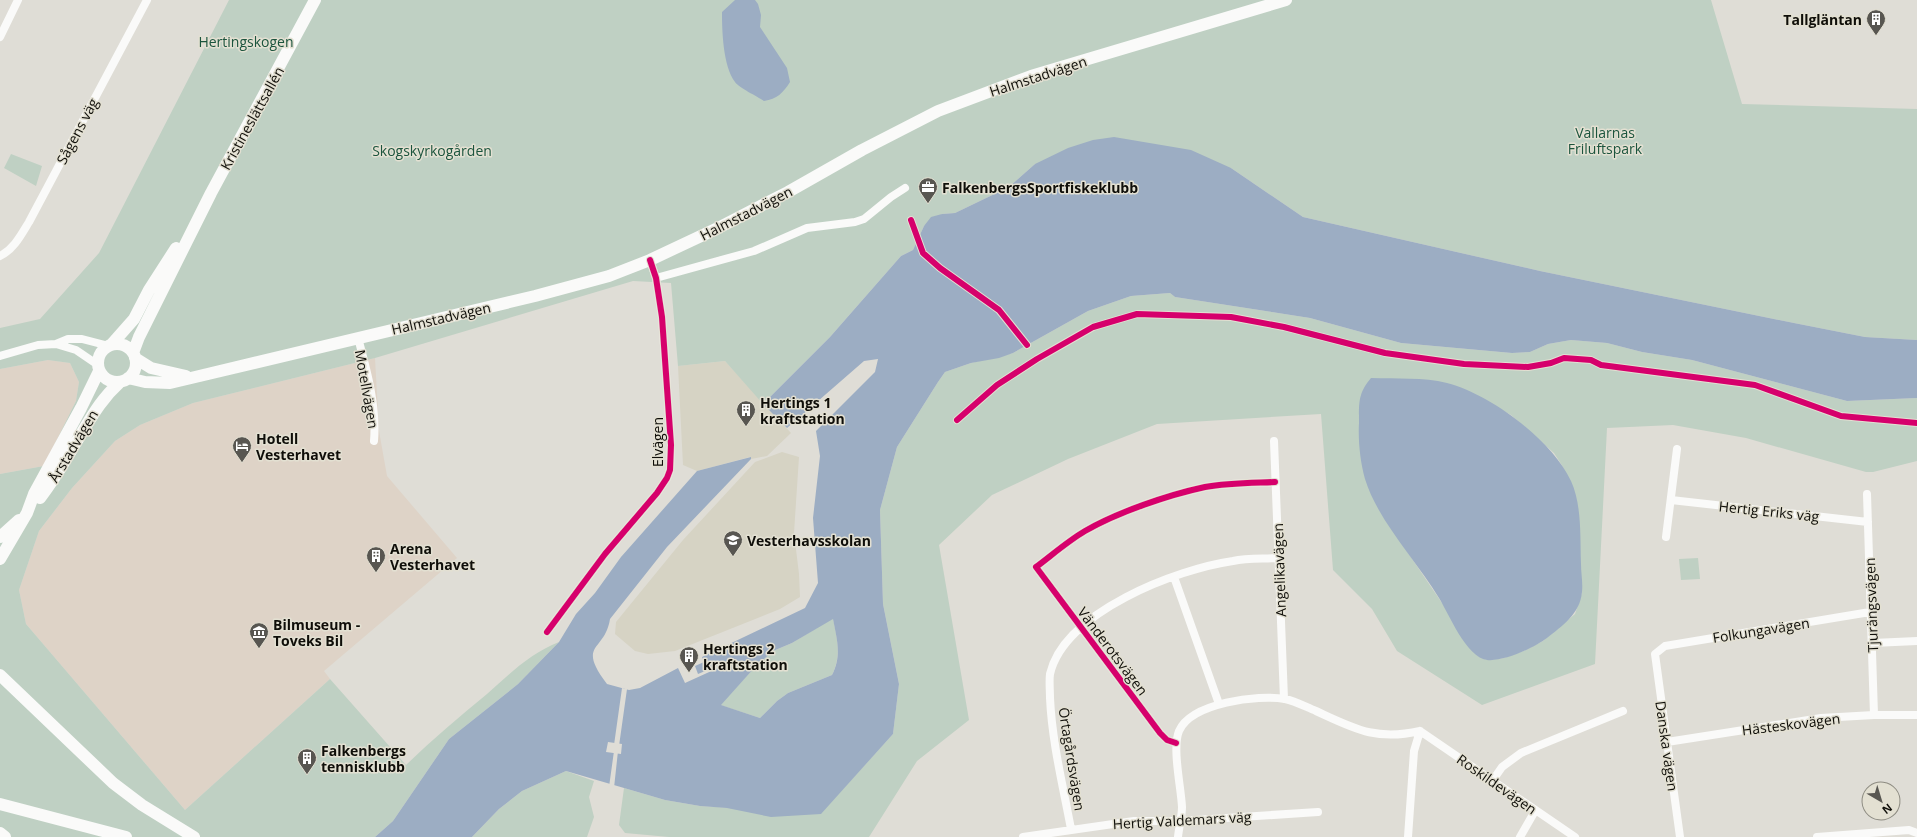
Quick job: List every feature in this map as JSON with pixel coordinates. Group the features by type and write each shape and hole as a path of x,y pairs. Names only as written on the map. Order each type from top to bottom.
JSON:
{"main road":[{"name":"Kristineslättsallén","path":"134,356 139,337 211,193 315,0"},
{"name":"Halmstadvägen","path":"124,380 157,384 170,383 189,377 241,367 594,280 650,260 788,192 862,150 938,111 1031,76 1286,0"},
{"name":"Kristineslättsallén","path":"110,345 134,319 149,290 211,193"},
{"path":"110,345 124,345 134,356 136,365 133,372 124,380 108,380 98,368 100,354 110,345"},
{"name":"Halmstadvägen","path":"134,356 151,368 189,377"},
{"name":"Årstadvägen","path":"0,559 27,513 34,494 82,408 98,368"},
{"name":"Årstadvägen","path":"27,513 41,498 57,474 104,397 124,380"},
{"path":"0,537 27,513"},
{"path":"0,675 113,783 148,808 194,837"},
{"path":"0,804 126,837"},
{"path":"0,833 5,837"}],"street":[{"path":"0,37 18,0"},
{"name":"Sågens väg","path":"0,256 7,252 17,242 29,222 147,0"},
{"path":"656,278 754,251 807,228 855,222 864,219 891,196 905,188"},
{"name":"Elvägen","path":"547,632 605,554 665,482 670,470 672,456 667,367 656,278 650,260"},
{"name":"Motellvägen","path":"358,338 376,427 374,441"},
{"path":"0,356 38,345 56,344 68,339 110,345"},
{"path":"56,344 76,350 98,368"},
{"name":"Angelikavägen","path":"1274,441 1284,699"},
{"path":"1666,537 1677,449"},
{"name":"Vänderotsvägen","path":"1176,743 1167,740 1160,733 1080,628 1036,567 1084,532 1120,515 1205,487 1275,482"},
{"name":"Tjurängsvägen","path":"1867,494 1870,612 1873,643 1874,715"},
{"name":"Hertig Eriks väg","path":"1671,500 1868,522"},
{"name":"Örtagårdsvägen","path":"1071,829 1051,722 1050,674 1058,654 1069,638 1080,628 1132,592 1211,565 1233,560 1278,558"},
{"path":"1174,577 1219,704"},
{"name":"Folkungavägen","path":"1655,654 1664,646 1870,612"},
{"path":"1873,643 1917,641"},
{"name":"Danska vägen","path":"1655,654 1680,837"},
{"path":"1178,837 1182,809 1176,743 1179,730 1201,712 1219,704 1248,699 1284,699 1353,729 1370,733 1392,735 1420,731 1414,751 1408,837"},
{"path":"1493,780 1502,767 1521,753 1623,711"},
{"name":"Hästeskovägen","path":"1667,742 1821,718 1874,715 1917,715"},
{"name":"Roskildevägen","path":"1420,731 1493,780 1535,812 1575,837"},
{"name":"Hertig Valdemars väg","path":"1023,837 1134,821 1180,821 1318,812"},
{"path":"1520,837 1535,812"},
{"path":"1817,837 1909,830 1917,833"}],"shaded area":[{"path":"375,358 379,431 387,476 457,558 324,671 330,679 185,810 26,624 19,590 39,531 72,488 115,441 140,425 193,403"},
{"path":"48,360 70,363 79,382 76,401 44,466 0,474 0,369"},
{"path":"725,361 791,433 767,456 751,459 750,457 697,471 683,465 678,366"},
{"name":"Vesterhavsskolan","path":"782,452 799,457 794,533 800,597 780,609 675,651 648,654 635,651 615,634 616,622 683,540 755,462"}],"green space":[{"path":"229,0 1711,0 1742,104 1917,109 1917,340 1865,337 1794,323 1540,271 1303,217 1231,168 1035,164 1009,187 955,213 942,214 924,226 913,250 901,256 830,337 763,404 725,361 678,366 671,283 633,281 375,358 193,403 140,425 115,441 72,488 39,531 19,590 26,624 185,810 330,679 406,765 521,665 539,652 559,642 518,684 449,739 393,821 375,837 0,837 0,474 44,466 76,401 79,382 70,363 48,360 0,369 0,328 40,319 99,253"},
{"path":"11,154 42,166 36,186 4,168"},
{"path":"1170,293 1175,297 1310,318 1401,343 1512,353 1530,352 1548,344 1571,340 1607,343 1642,352 1692,360 1847,401 1917,398 1917,461 1873,472 1866,472 1746,438 1673,425 1607,428 1595,664 1482,705 1397,651 1372,609 1333,570 1321,414 1157,424 1068,459 992,495 939,545 969,720 917,761 869,837 669,837 625,833 619,825 624,788 665,800 700,806 821,813 893,734 899,684 883,604 880,510 897,447 945,372 971,363 1013,353 1088,311 1131,296","holes":["1469,392 1511,415 1554,453 1563,467 1576,499 1582,593 1575,614 1543,641 1526,650 1504,658 1487,660 1478,656 1387,522"]},
{"path":"1698,558 1700,579 1681,580 1679,559"},
{"path":"833,618 838,654 832,675 788,693 777,701 760,718 720,705 756,666 773,651 792,643"},
{"path":"566,771 594,781 589,797 594,817 587,837 472,837 499,809 522,791"}],"water":[{"path":"735,0 755,0 758,4 761,15 760,27 787,68 790,82 782,92 773,99 764,101 740,87 731,75 724,48 722,12"},
{"path":"1114,137 1191,150 1231,168 1303,217 1540,271 1794,323 1865,337 1917,340 1917,398 1847,401 1692,360 1642,352 1607,343 1571,340 1548,344 1530,352 1512,353 1401,343 1310,318 1175,297 1170,293 1131,296 1088,311 1013,353 999,358 971,363 945,372 897,447 880,510 883,604 899,684 893,734 821,814 771,817 727,808 700,806 665,800 566,771 522,791 499,809 472,837 375,837 393,821 449,739 518,684 559,642 576,614 595,593 621,557 697,471 751,457 751,459 667,547 610,619 607,630 595,648 593,654 598,671 607,684 629,690 640,688 678,668 685,683 718,668 717,666 698,674 695,666 704,662 702,657 805,608 818,583 813,518 820,456 816,431 875,372 878,359 864,361 787,428 763,404 830,337 901,256 913,250 924,226 931,217 955,213 1009,187 1035,164 1068,148 1093,140","holes":["833,619 838,654 832,675 788,693 777,701 760,718 721,705 756,666 773,651 792,643","608,742 622,744 621,754 606,752"]},
{"path":"1371,378 1438,381 1464,389 1482,397 1500,408 1535,435 1562,465 1575,490 1579,511 1582,592 1581,600 1574,613 1559,629 1541,642 1510,657 1487,660 1479,657 1465,643 1430,584 1388,525 1371,495 1365,479 1360,451 1360,399 1361,394"}],"pier":[{"path":"622,688 627,689 619,746 614,745"},
{"path":"614,751 618,751 614,788 609,787"}],"cycle path":[{"path":"911,220 923,253 940,268 999,310 1027,345"},
{"path":"547,632 605,554 657,493 667,478 670,470 671,445 662,317 656,278 650,260"},
{"path":"957,420 997,385 1037,359 1093,327 1137,314 1231,317 1284,327 1385,353 1464,364 1528,367 1551,363 1564,358 1591,360 1601,365 1755,385 1841,416 1917,423"},
{"path":"1176,743 1167,740 1160,733 1036,567 1085,531 1112,517 1144,505 1205,487 1275,482"}],"place":[{"name":"Tallgläntan","path":"1876,36"},
{"name":"FalkenbergsSportfiskeklubb","path":"928,204"},
{"name":"Hertings 1 kraftstation","path":"746,427"},
{"name":"Hotell Vesterhavet","path":"242,463"},
{"name":"Vesterhavsskolan","path":"733,557"},
{"name":"Arena Vesterhavet","path":"376,573"},
{"name":"Bilmuseum - Toveks Bil","path":"259,649"},
{"name":"Hertings 2 kraftstation","path":"689,673"},
{"name":"Falkenbergs tennisklubb","path":"307,775"}],"park label":[{"name":"Hertingskogen","path":"246,41"},
{"name":"Vallarnas Friluftspark","path":"1605,140"},
{"name":"Skogskyrkogården","path":"432,150"}]}
